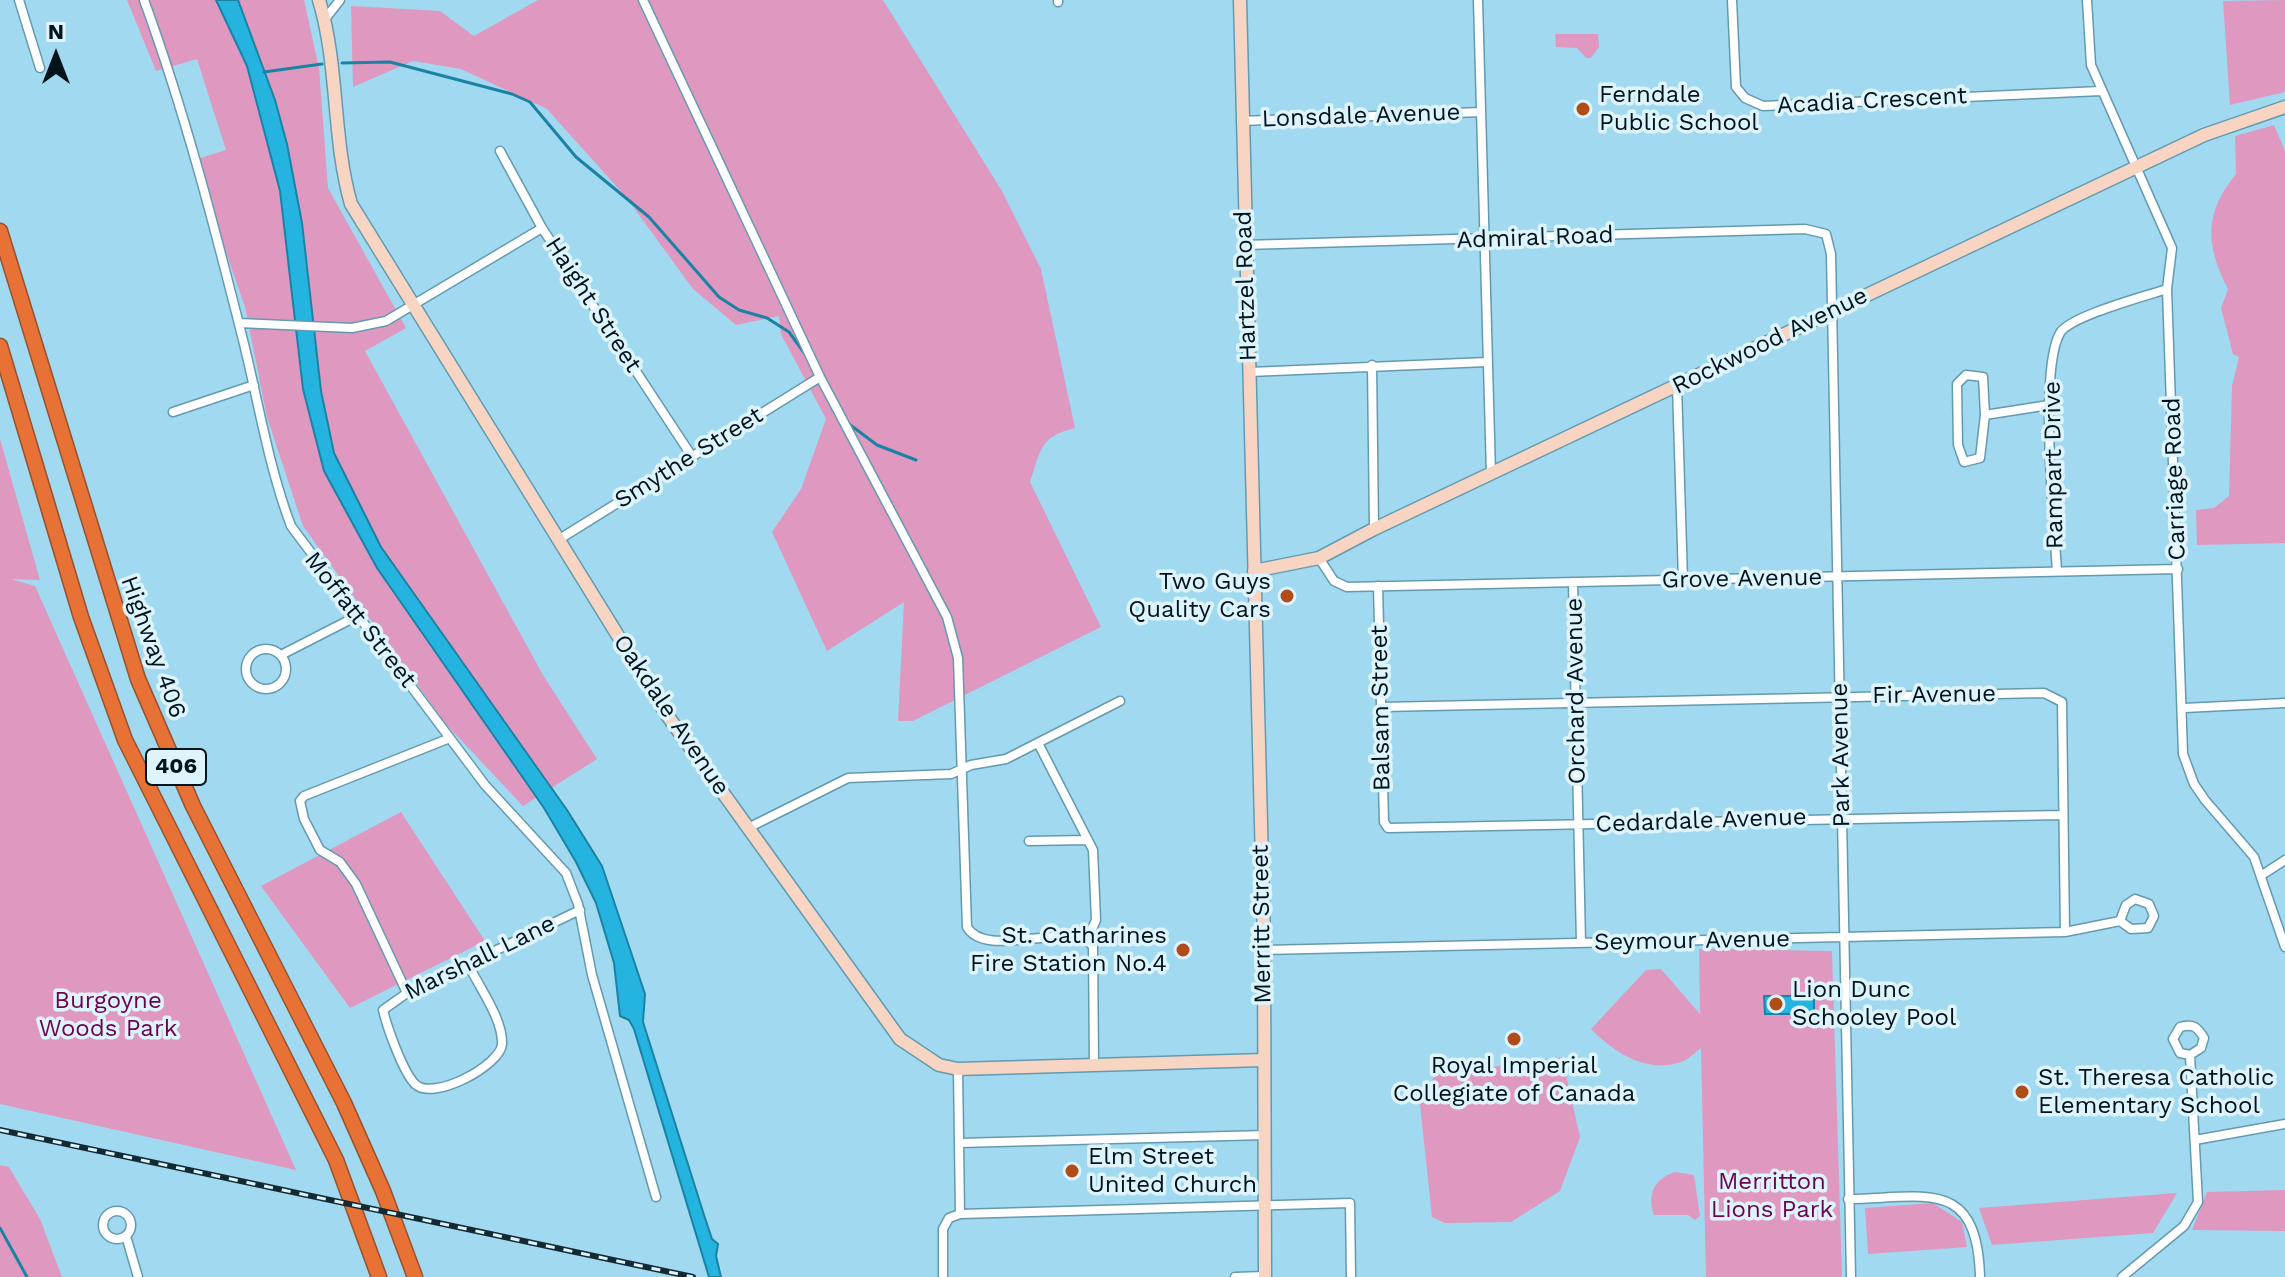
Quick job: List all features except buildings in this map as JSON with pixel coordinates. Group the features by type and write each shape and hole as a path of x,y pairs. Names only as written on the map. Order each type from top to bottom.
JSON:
{"highway":[{"name":"Highway 406","path":"0,231 138,679 193,806 344,1103 383,1191 415,1277"},
{"name":"406","path":"0,346 81,617 125,740 223,942 336,1160 379,1277"}],"street":[{"path":"19,0 40,68"},
{"name":"Moffatt Street","path":"144,0 168,65 239,323 279,495 291,526 485,785 566,873 580,910 592,975 656,1197"},
{"path":"319,0 325,19"},
{"path":"325,19 340,0"},
{"path":"643,0 820,377 947,617 958,658 965,913 970,933 985,939 1087,940 1093,946 1094,1064"},
{"name":"Hartzel Road","path":"1240,0 1254,571"},
{"path":"1478,0 1491,474"},
{"name":"Acadia Crescent","path":"1732,0 1736,87 1745,98 1763,106 2101,91"},
{"name":"Carriage Road","path":"2087,0 2091,65 2172,248 2167,289 2184,708 2183,754 2194,784 2254,857 2285,947"},
{"name":"Oakdale Avenue","path":"325,19 344,178 351,204 667,715 900,1039 927,1059 958,1069 1264,1060"},
{"name":"Rockwood Avenue","path":"1254,571 1319,558 2137,166 2204,135 2285,107"},
{"name":"Lonsdale Avenue","path":"1241,121 1481,112"},
{"name":"Haight Street","path":"500,151 542,228 691,455"},
{"path":"239,323 366,327 416,307 542,228"},
{"name":"Admiral Road","path":"1244,245 1805,229 1826,234"},
{"name":"Park Avenue","path":"1826,234 1831,254 1851,1277"},
{"name":"Rampart Drive","path":"2057,571 2049,405 2054,352 2060,333 2067,326 2112,306 2167,289"},
{"path":"1250,372 1487,362"},
{"path":"1372,365 1374,529"},
{"path":"1966,375 1983,377 1985,415 1980,458 1964,462 1958,445 1957,384 1966,375"},
{"name":"Smythe Street","path":"558,540 820,377"},
{"path":"173,412 254,385"},
{"path":"1677,386 1683,580"},
{"path":"1985,415 2049,405"},
{"name":"Grove Avenue","path":"1319,558 1334,581 1347,587 2178,569"},
{"name":"Merritt Street","path":"1254,571 1264,950 1265,1277"},
{"name":"Orchard Avenue","path":"1573,582 1581,943"},
{"name":"Balsam Street","path":"1378,586 1384,822 1388,828"},
{"path":"281,655 286,667 283,680 273,688 253,684 246,673 251,655 263,649 281,655 359,615"},
{"name":"Fir Avenue","path":"1382,707 2044,693 2062,702 2065,932"},
{"path":"748,828 848,778 960,772 971,765 1006,759 1120,701"},
{"path":"2184,708 2285,703"},
{"path":"407,993 356,884 340,862 320,850 304,819 300,801 304,796 450,738"},
{"path":"1038,743 1093,850 1096,920 1087,940"},
{"name":"Cedardale Avenue","path":"1388,828 2062,815"},
{"path":"1029,841 1088,840"},
{"path":"2262,875 2285,860"},
{"name":"Seymour Avenue","path":"1264,950 2065,932 2120,921 2139,929 2148,928 2154,916 2149,904 2135,899 2126,905 2120,921"},
{"name":"Marshall Lane","path":"468,964 501,1036 502,1048 495,1059 440,1091 428,1091 415,1084 391,1037 383,1010 407,993 580,910"},
{"path":"2122,1277 2184,1226 2198,1202 2190,1055"},
{"path":"958,1069 960,1214"},
{"path":"2195,1140 2285,1124"},
{"path":"959,1143 1266,1135"},
{"path":"1848,1199 1950,1201 1965,1211 1971,1223 1979,1247 1980,1277"},
{"path":"943,1277 943,1229 949,1218 960,1214 1350,1203 1351,1277"},
{"path":"126,1236 138,1277"},
{"path":"1235,1277 1265,1277"}],"green space":[{"path":"127,0 304,0 319,68 328,188 406,328 365,351 543,675 597,759 523,806 445,723 303,526 267,417 245,307 194,160 226,150 197,59 156,71"},
{"path":"538,0 883,0 1002,191 1041,269 1075,428 1054,436 1043,446 1030,482 1101,627 913,721 898,721 904,602 827,651 772,532 801,489 826,419 781,334 779,316 736,325 693,289 626,197 547,109 461,69 413,61 353,87 351,6 440,11 474,36"},
{"path":"2285,0 2285,92 2230,105 2223,1"},
{"path":"1555,34 1598,34 1599,47 1591,58 1586,58 1577,48 1556,47"},
{"path":"2274,125 2285,151 2285,543 2197,545 2196,510 2214,508 2229,496 2232,386 2239,357 2233,354 2221,308 2228,289 2215,258 2211,229 2213,216 2236,174 2235,136"},
{"name":"Burgoyne Woods Park","path":"0,439 40,580 11,579 35,586 296,1170 0,1104"},
{"path":"401,812 485,941 350,1008 261,886"},
{"name":"Merritton Lions Park","path":"1699,949 1832,951 1842,1277 1706,1277 1701,1048 1681,1062 1668,1065 1643,1063 1620,1053 1591,1029 1646,970 1661,969 1700,1014"},
{"path":"1562,1057 1580,1137 1560,1191 1511,1222 1445,1223 1432,1217 1419,1095 1436,1075"},
{"path":"0,1165 9,1167 40,1219 62,1277 0,1277"},
{"path":"1675,1172 1694,1175 1700,1216 1695,1220 1688,1215 1654,1215 1651,1200 1654,1188"},
{"path":"2285,1190 2285,1231 2192,1230 2207,1192"},
{"path":"2177,1193 2153,1233 1992,1245 1979,1208"},
{"path":"1933,1203 1962,1222 1967,1247 1868,1254 1865,1208"}],"water":[{"path":"216,0 238,0 275,100 287,144 302,223 321,391 334,453 381,547 567,810 602,866 645,994 643,1022 712,1239 718,1244 716,1256 721,1277 709,1277 634,1029 629,1020 620,1016 614,963 596,903 576,862 544,808 377,568 324,471 303,389 280,191 247,66"},
{"path":"1764,996 1814,996 1814,1014 1765,1014"}],"waterway":[{"path":"342,63 390,62 512,94 530,102 576,157 649,217 719,297 739,310 767,318 789,332 805,354"},
{"path":"264,72 322,64"},
{"path":"849,424 877,445 916,460"},
{"path":"0,1228 27,1277"}],"railway":[{"path":"0,1130 693,1277"}],"place":[{"name":"Ferndale Public School","path":"1583,109"},
{"name":"Two Guys Quality Cars","path":"1287,596"},
{"name":"St. Catharines Fire Station No.4","path":"1183,950"},
{"name":"Lion Dunc Schooley Pool","path":"1776,1004"},
{"name":"Royal Imperial Collegiate of Canada","path":"1514,1039"},
{"name":"St. Theresa Catholic Elementary School","path":"2022,1092"},
{"name":"Elm Street United Church","path":"1072,1171"}]}
